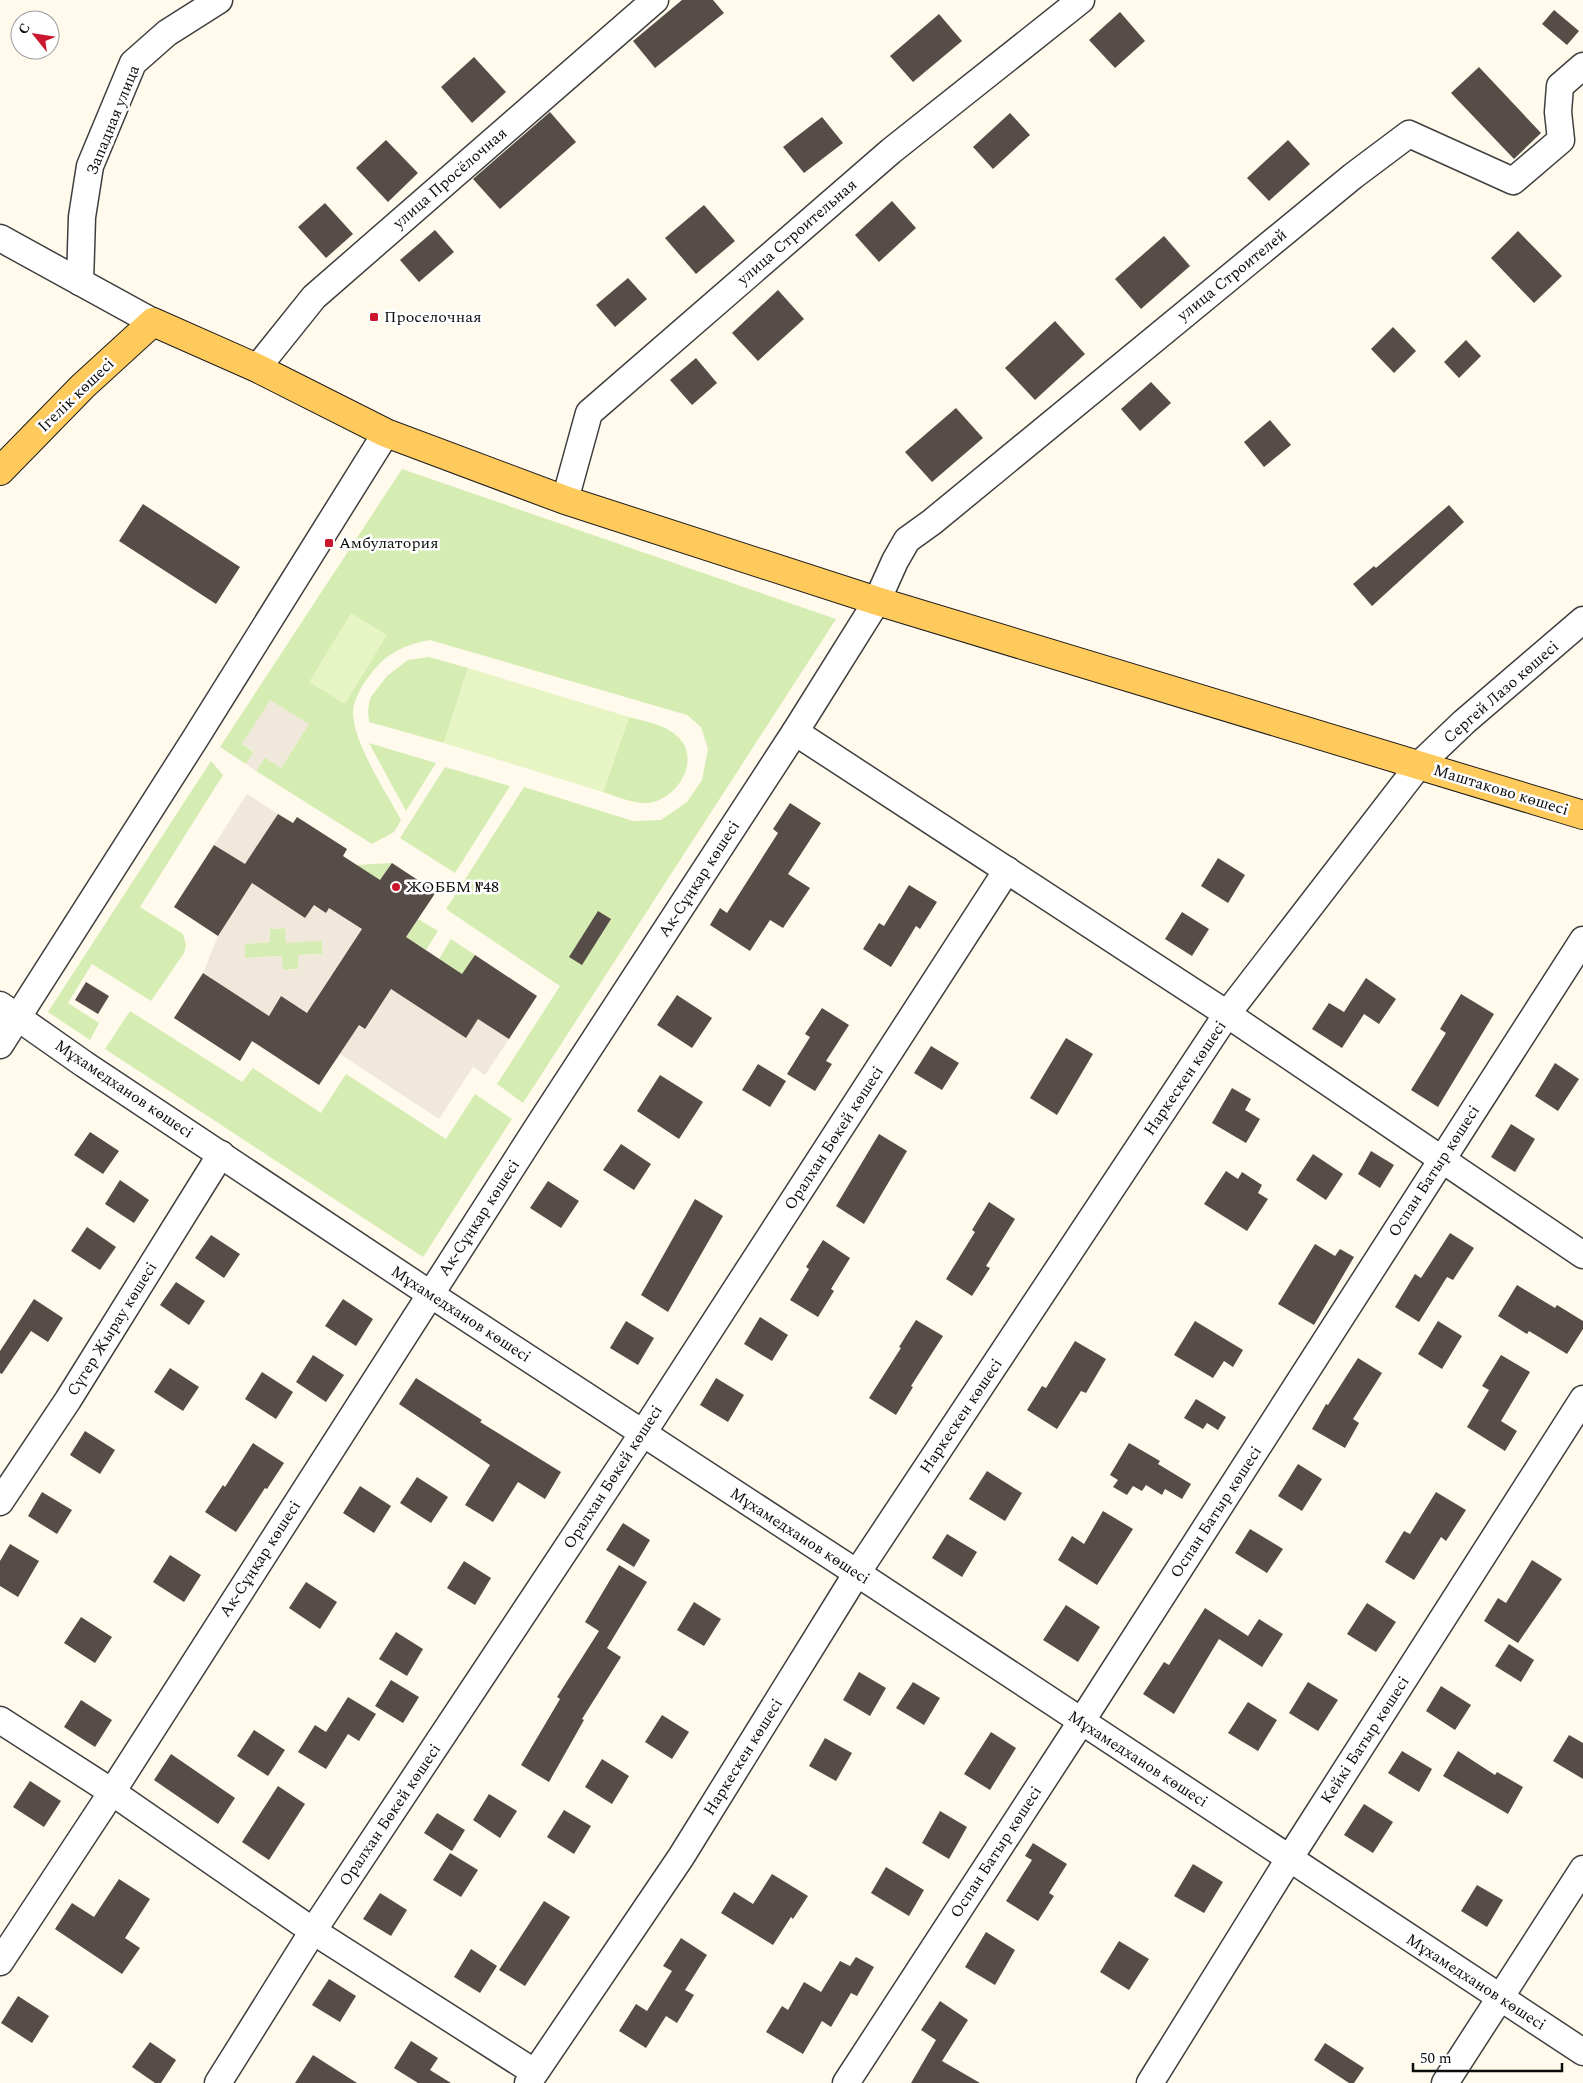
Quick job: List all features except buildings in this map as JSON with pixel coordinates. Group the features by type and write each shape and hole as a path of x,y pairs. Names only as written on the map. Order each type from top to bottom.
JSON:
{"main road":[{"name":"Маштаково көшесі","path":"153,322 257,368 386,433 565,500 877,601 1583,815"},
{"name":"Ігелік көшесі","path":"0,470 83,386 153,322"}],"street":[{"name":"Западная улица","path":"80,282 82,217 90,166 133,63 167,33 219,0"},
{"name":"улица Просёлочная","path":"257,368 314,297 655,0"},
{"name":"улица Строительная","path":"565,500 589,413 891,151 1081,0"},
{"name":"улица Строителей","path":"877,601 895,561 907,540 932,522 1353,176 1409,134 1513,181 1561,140 1558,112 1560,86 1583,66"},
{"path":"0,238 153,322"},
{"path":"0,1045 9,1011 386,433"},
{"name":"Ақ-Сұңқар көшесі","path":"0,1962 112,1792 430,1294 795,732 877,601"},
{"name":"Сергей Лазо көшесі","path":"1419,765 1464,722 1583,620"},
{"path":"795,732 1227,1014 1583,1255"},
{"name":"Наркескен көшесі","path":"531,2078 681,1857 857,1573 1227,1014 1419,765"},
{"name":"Оралхан Бөкей көшесі","path":"218,2083 313,1931 643,1433 1007,870"},
{"name":"Оспан Батыр көшесі","path":"846,2083 1081,1722 1583,940"},
{"name":"Мұхамедханов көшесі","path":"9,1011 84,1064 430,1294 1583,2052"},
{"name":"Сүгер Жырау көшесі","path":"0,1502 68,1400 221,1154"},
{"name":"Кейкі Батыр көшесі","path":"1150,2083 1290,1859 1583,1399"},
{"path":"0,1720 112,1792 531,2078"},
{"path":"1445,2083 1583,1869"}],"green space":[{"path":"402,469 836,619 523,1103 497,1084 560,986 446,909 524,787 633,821 661,820 687,802 702,780 708,749 701,727 687,715 430,640 404,647 382,661 364,683 355,703 353,713 359,739 372,768 401,820 394,832 372,844 256,771 265,757 281,768 308,725 242,744 254,752 246,764 220,747"},
{"path":"351,613 387,635 345,704 309,682"},
{"path":"429,657 468,668 444,743 369,722 370,698 387,676 408,660"},
{"path":"468,668 629,717 603,792 444,743"},
{"path":"629,717 667,729 678,737 685,746 688,757 683,778 677,787 659,800 648,803 637,802 603,792"},
{"path":"369,743 436,763 406,811"},
{"path":"211,761 223,775 140,907 183,934 186,945 184,953 151,1001 92,964 68,1003 99,1023 90,1040 48,1012"},
{"path":"445,767 510,786 455,873 400,838"},
{"path":"392,863 362,907 356,865"},
{"path":"418,919 438,931 426,950 406,937"},
{"path":"285,928 322,941 322,954 298,955 298,969 282,970 282,956 245,958 244,944 270,942 270,929"},
{"path":"451,939 475,955 462,974 439,959"},
{"path":"130,1011 242,1082 253,1068 321,1113 346,1074 446,1139 475,1094 512,1119 423,1257 105,1049"}],"shaded area":[{"path":"270,700 309,724 281,768 265,758 256,771 246,764 254,751 242,744"},
{"path":"247,794 278,814 245,865 214,845"},
{"path":"252,883 305,918 314,905 329,908 379,940 351,946 318,996 335,1008 324,1024 281,996 269,1016 203,973 218,936","holes":["285,928 286,943 322,941 322,954 298,955 298,969 283,970 282,956 245,958 245,944 270,942 270,929"]},
{"path":"391,989 466,1038 478,1019 509,1039 485,1075 473,1067 439,1119 340,1054 349,1040 341,1035 351,1020 364,1029"}],"place":[{"name":"Проселочная","path":"374,317"},
{"name":"Амбулатория","path":"329,543"},
{"name":"ЖОББМ №48","path":"396,887"}]}
